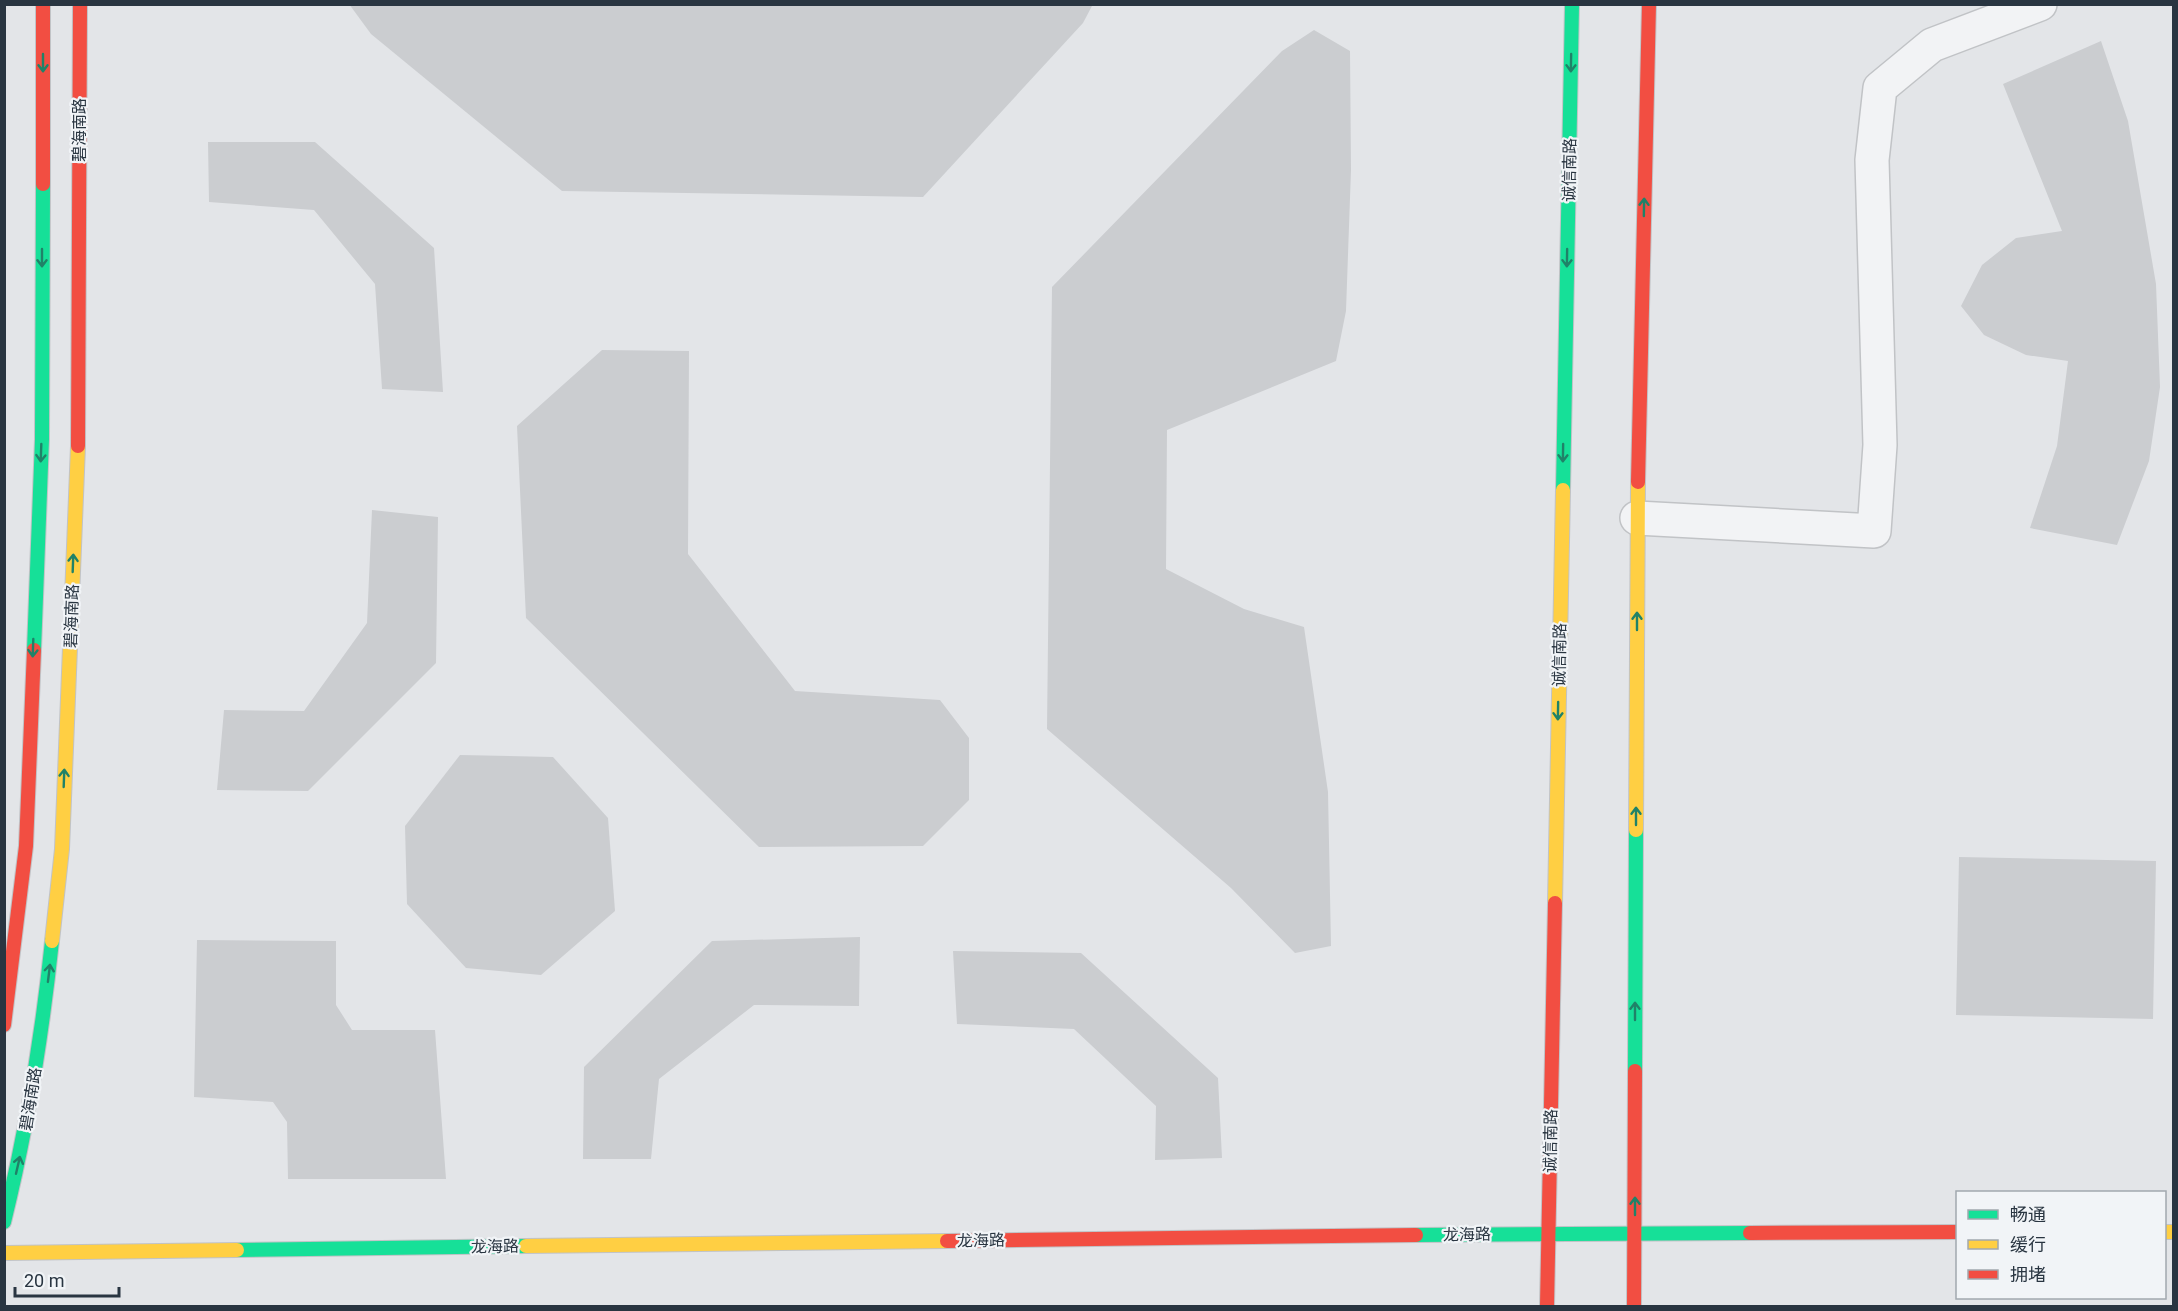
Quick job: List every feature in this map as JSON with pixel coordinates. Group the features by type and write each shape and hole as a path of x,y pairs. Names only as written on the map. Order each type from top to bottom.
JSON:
{"main road":[{"path":"4,1025 26,846 42,427 43,4"},
{"name":"碧海南路","path":"4,1222 22,1149 29,1109 48,978 62,849 78,440 80,4"},
{"name":"诚信南路","path":"1547,1306 1572,4"},
{"path":"1634,1306 1637,518 1649,4"},
{"name":"龙海路","path":"4,1253 1548,1233 1956,1232"}],"street":[{"path":"1637,518 1874,531 1880,445 1872,160 1880,88 1932,45 2040,4"}],"building":[{"path":"349,4 1093,4 1083,23 923,197 562,191 371,34"},
{"path":"1314,30 1350,51 1351,170 1346,311 1336,361 1167,430 1166,569 1244,609 1304,627 1328,792 1331,946 1295,953 1231,888 1047,729 1052,287 1282,51"},
{"path":"2101,41 2128,121 2156,284 2160,387 2149,461 2117,545 2030,528 2057,446 2068,361 2026,355 1984,335 1961,306 1982,265 2016,238 2062,231 2003,84"},
{"path":"208,142 315,142 434,248 443,392 382,389 375,284 314,210 209,202"},
{"path":"602,350 689,351 688,554 795,691 940,700 969,738 969,800 923,846 759,847 526,618 517,426"},
{"path":"372,510 438,517 436,663 308,791 217,790 224,710 304,711 367,623"},
{"path":"460,755 553,757 608,818 615,911 541,975 466,968 407,904 405,826"},
{"path":"1959,857 2156,861 2153,1019 1956,1015"},
{"path":"860,937 859,1006 754,1005 659,1079 651,1159 583,1159 584,1067 712,941"},
{"path":"197,940 336,941 336,1005 352,1030 435,1030 446,1179 288,1179 287,1122 273,1102 194,1097"},
{"path":"953,951 1081,953 1218,1078 1222,1158 1155,1160 1156,1106 1074,1029 957,1024"}],"traffic: fast":[{"path":"1563,490 1572,4"},
{"path":"34,650 42,439 43,184"},
{"path":"1635,1071 1636,830"},
{"path":"4,1222 33,1082 52,941"},
{"path":"1416,1235 1750,1233"},
{"path":"237,1250 526,1246"}],"traffic: slow":[{"path":"52,941 62,849 78,446"},
{"path":"1636,830 1638,482"},
{"path":"1555,903 1563,490"},
{"path":"2166,1232 2174,1232"},
{"path":"526,1246 947,1241"},
{"path":"4,1253 237,1250"}],"traffic: jam":[{"path":"43,4 43,184"},
{"path":"78,446 80,4"},
{"path":"1638,482 1649,4"},
{"path":"4,1025 26,846 34,650"},
{"path":"1547,1306 1555,903"},
{"path":"1634,1306 1635,1071"},
{"path":"1750,1233 1956,1232"},
{"path":"947,1241 1416,1235"}]}
